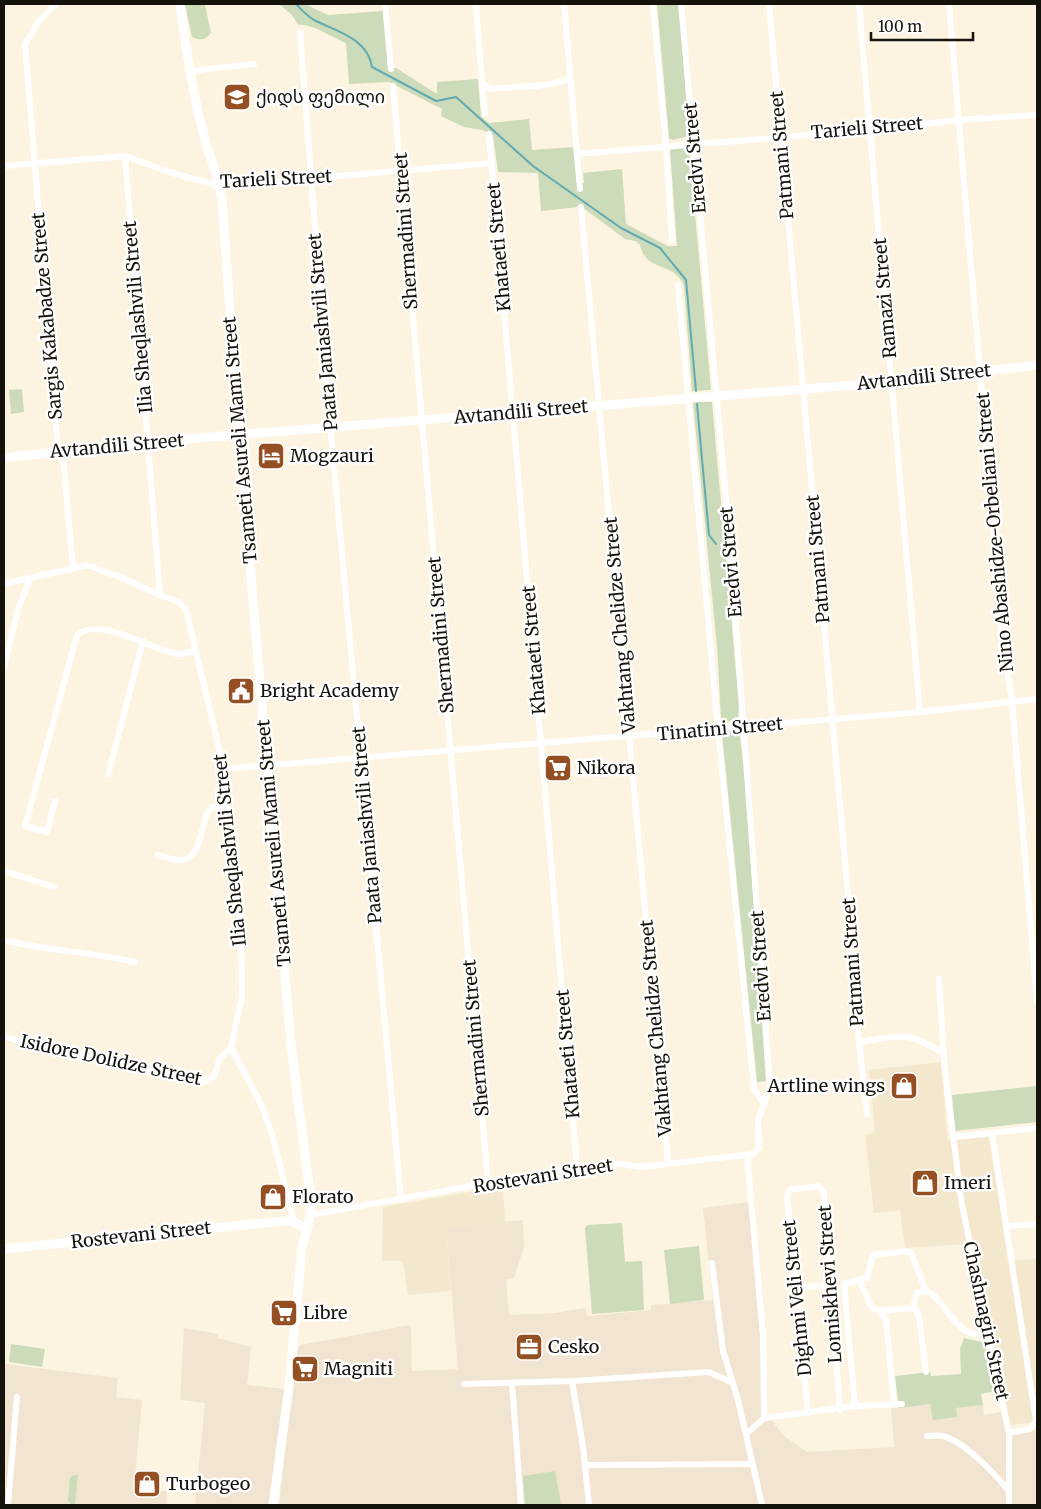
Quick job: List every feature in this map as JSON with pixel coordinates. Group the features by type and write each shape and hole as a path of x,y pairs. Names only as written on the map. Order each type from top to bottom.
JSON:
{"street":[{"name":"Sargis Kakabadze Street","path":"56,4 39,21 25,44 27,94 35,162 58,450 63,457 73,567"},
{"name":"Tsameti Asureli Mami Street","path":"180,4 190,71 205,141 220,186 291,1046 311,1202 310,1215 302,1246 289,1388 273,1505"},
{"path":"385,4 391,69"},
{"path":"476,4 484,114"},
{"path":"564,4 580,189"},
{"name":"Eredvi Street","path":"653,4 666,146 672,240"},
{"name":"Eredvi Street","path":"681,4 715,396 730,544 770,1086 764,1104"},
{"name":"Patmani Street","path":"769,4 848,895 849,949 867,1114"},
{"name":"Ramazi Street","path":"859,4 920,712"},
{"name":"Nino Abashidze-Orbeliani Street","path":"949,4 1003,644 1012,701 1037,1000"},
{"name":"Paata Janiashvili Street","path":"300,32 330,429 401,1200"},
{"path":"190,71 254,64"},
{"path":"482,84 492,89 538,84 552,85 570,78"},
{"name":"Shermadini Street","path":"393,86 488,1183"},
{"name":"Tarieli Street","path":"577,154 871,130 959,120 1037,115"},
{"name":"Khataeti Street","path":"489,134 578,1167"},
{"name":"Tarieli Street","path":"4,166 125,156 169,172 220,186 401,169 492,163"},
{"name":"Ilia Sheqlashvili Street","path":"125,156 160,595 179,602 186,610 194,651 224,769 241,922 242,951 242,996 231,1048"},
{"name":"Vakhtang Chelidze Street","path":"582,207 668,1162"},
{"name":"Eredvi Street","path":"678,285 718,729 754,1089 764,1104"},
{"name":"Avtandili Street","path":"4,458 58,450 148,442 330,429 892,382 1037,365"},
{"path":"4,584 87,565 160,595"},
{"path":"4,667 18,609 31,578"},
{"path":"55,801 47,832 26,826 76,635 82,630 96,629 142,641 179,655 194,651"},
{"path":"108,775 142,641"},
{"name":"Tinatini Street","path":"224,769 920,712 1037,699"},
{"path":"158,855 182,860 186,858 197,848 206,814 212,808 227,807"},
{"path":"4,872 54,887"},
{"path":"4,940 33,947 78,951 135,962"},
{"name":"Chashnagiri Street","path":"939,979 944,1054 962,1205 987,1334 1009,1433 1008,1505"},
{"name":"Isidore Dolidze Street","path":"4,1036 21,1042 44,1045 132,1068 203,1082 214,1077 220,1058 231,1048"},
{"path":"859,1042 903,1036 915,1037 944,1054"},
{"path":"231,1048 261,1104 269,1126 294,1222 306,1228"},
{"path":"764,1104 758,1121 759,1148 756,1153 747,1155 763,1336 764,1418"},
{"path":"953,1137 1037,1128"},
{"path":"992,1133 1036,1421 1030,1429 1009,1433"},
{"name":"Rostevani Street","path":"310,1215 578,1167 620,1164 641,1167 668,1162 747,1155"},
{"name":"Lomiskhevi Street","path":"794,1188 820,1186 823,1188 840,1410"},
{"name":"Dighmi Veli Street","path":"794,1188 789,1190 787,1196 808,1413"},
{"name":"Rostevani Street","path":"4,1249 294,1222"},
{"path":"1006,1226 1037,1224"},
{"path":"795,1288 830,1281 844,1284 867,1278 873,1255 907,1251 911,1253 926,1291 966,1330 978,1336 987,1334"},
{"path":"712,1263 723,1351 746,1434 762,1505"},
{"path":"859,1280 872,1308 880,1311 913,1308 917,1311 926,1372"},
{"path":"844,1284 855,1406"},
{"path":"913,1308 917,1293 926,1291"},
{"path":"880,1311 886,1320 894,1403"},
{"path":"464,1384 512,1384 709,1372 733,1383"},
{"path":"572,1381 589,1505"},
{"path":"512,1384 521,1505"},
{"path":"8,1505 17,1397"},
{"path":"746,1434 764,1418 840,1410 855,1406 902,1404"},
{"path":"927,1436 942,1436 952,1440 989,1467 1008,1490"},
{"path":"585,1465 752,1464"}],"shaded area":[{"path":"941,1062 948,1141 989,1137 1008,1261 1037,1259 1037,1422 1010,1425 972,1244 905,1248 900,1211 874,1213 865,1135 875,1132 869,1070"},
{"path":"503,1186 505,1222 446,1228 451,1291 408,1295 403,1261 382,1261 383,1207"},
{"path":"749,1202 761,1337 762,1416 764,1422 771,1420 784,1436 807,1452 894,1447 891,1408 930,1404 933,1420 955,1408 983,1405 984,1415 1001,1412 1006,1435 1037,1430 1037,1505 279,1505 296,1355 300,1345 411,1325 412,1371 458,1369 446,1227 523,1220 524,1247 514,1278 506,1279 509,1315 555,1313 586,1308 587,1316 651,1310 651,1305 713,1300 703,1208"},
{"path":"184,1328 218,1334 218,1338 251,1347 247,1385 285,1389 270,1505 195,1505 205,1403 180,1400"},
{"path":"4,1364 118,1378 116,1397 142,1400 134,1488 167,1491 166,1505 4,1505"}],"green space":[{"path":"185,4 208,4 205,5 211,33 207,37 198,39 192,37"},
{"path":"279,4 305,4 328,15 383,11 388,68 396,68 437,94 437,82 478,79 481,117 489,123 529,119 532,150 573,147 577,183 584,183 583,173 622,169 626,224 668,246 677,246 670,149 689,147 711,390 692,391 684,286 680,278 668,269 648,260 643,254 640,245 635,241 625,239 579,205 579,207 541,211 538,173 498,172 493,135 482,130 464,127 441,116 442,109 389,82 349,84 346,43 315,28 298,25 292,15"},
{"path":"657,4 679,4 689,136 672,140 669,138"},
{"path":"22,389 24,412 11,414 9,390"},
{"path":"693,402 712,402 739,706 738,719 726,722 721,717 717,646"},
{"path":"739,730 745,776 766,1081 757,1082 722,734 724,731"},
{"path":"1037,1086 1037,1122 955,1131 952,1095"},
{"path":"622,1223 625,1262 642,1261 644,1310 592,1314 585,1228 587,1225"},
{"path":"699,1246 704,1300 670,1304 664,1250"},
{"path":"964,1338 986,1343 996,1391 981,1394 983,1405 956,1408 957,1417 933,1420 930,1404 899,1408 895,1376 930,1372 931,1376 961,1374 960,1349"},
{"path":"11,1344 45,1349 42,1367 9,1362"},
{"path":"555,1471 561,1505 525,1505 523,1476"},
{"path":"78,1474 75,1505 72,1505 68,1501 70,1477"}],"waterway":[{"path":"296,4 314,20 341,32 357,42 369,57 372,67 436,101 456,97 533,166 621,228 660,248 686,280 696,391"},
{"path":"697,404 709,535 716,544"}],"place":[{"name":"ქიდს ფემილი","path":"237,97"},
{"name":"Mogzauri","path":"271,456"},
{"name":"Bright Academy","path":"241,691"},
{"name":"Nikora","path":"558,768"},
{"name":"Artline wings","path":"904,1086"},
{"name":"Imeri","path":"925,1183"},
{"name":"Florato","path":"273,1197"},
{"name":"Libre","path":"284,1313"},
{"name":"Cesko","path":"529,1347"},
{"name":"Magniti","path":"305,1369"},
{"name":"Turbogeo","path":"147,1484"}]}
